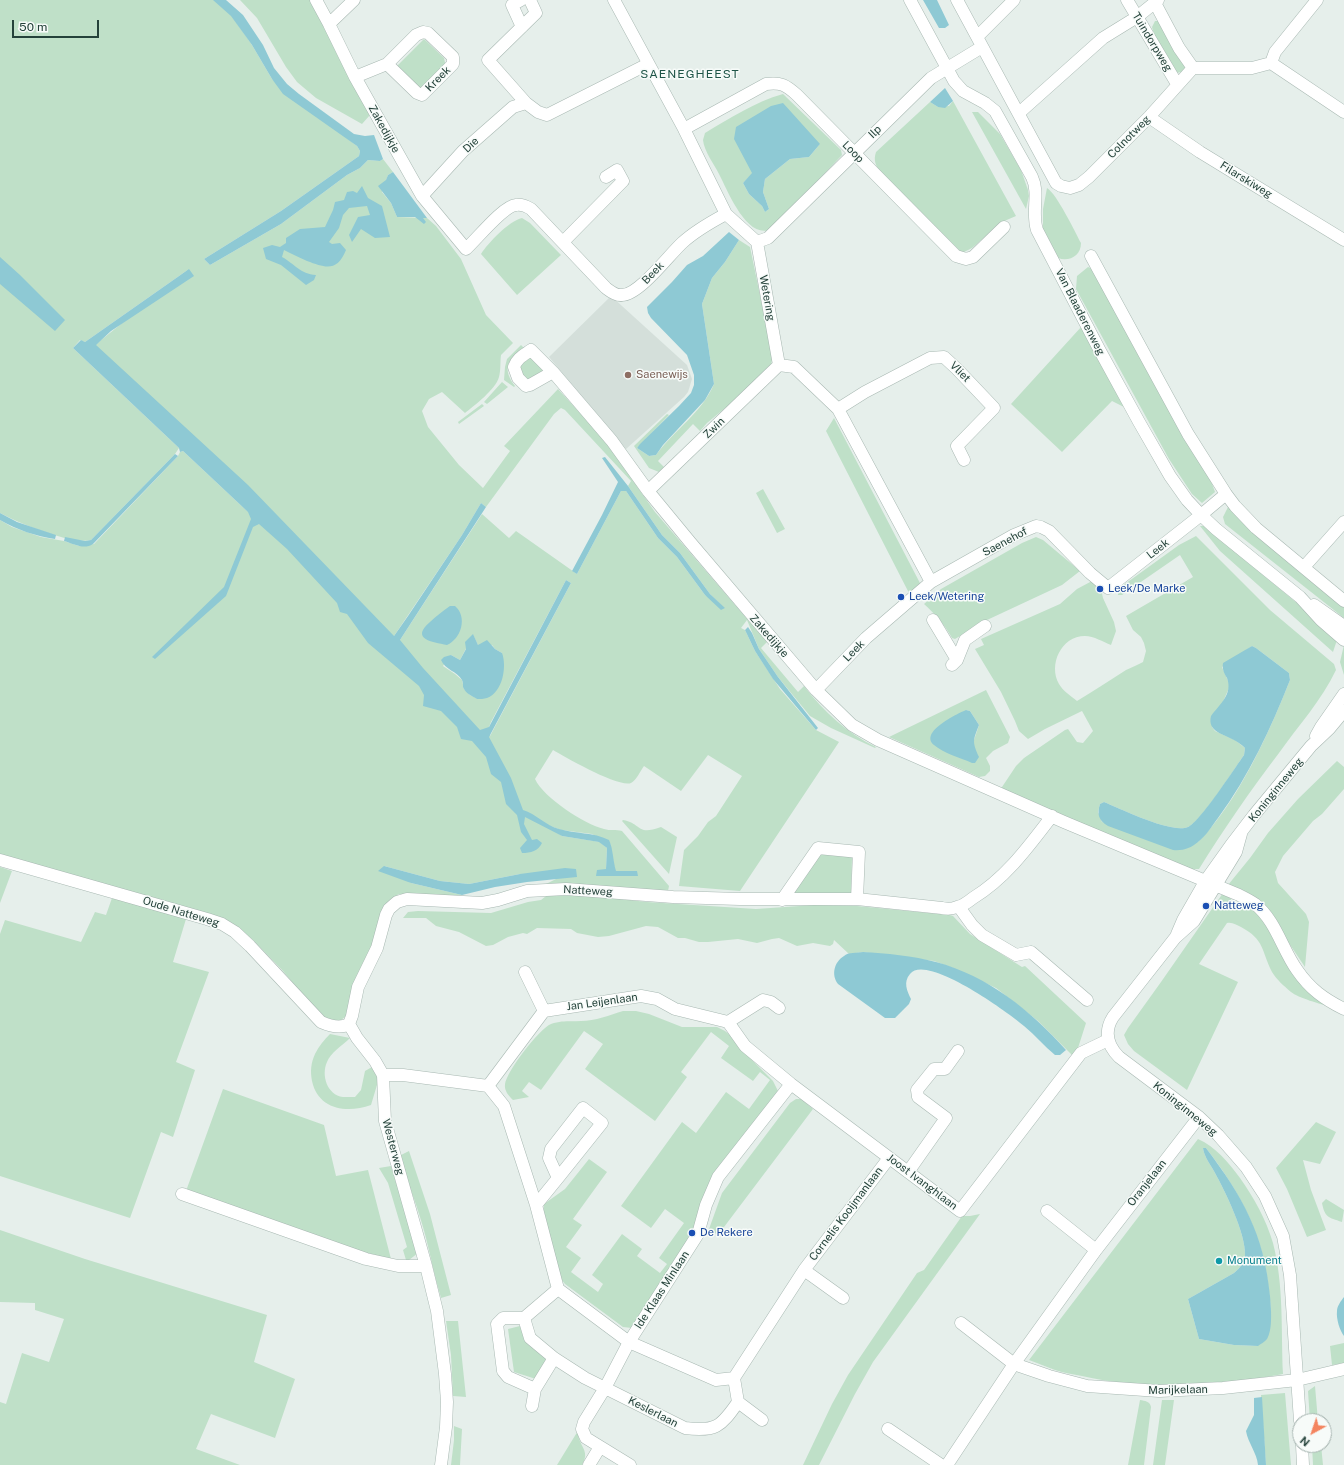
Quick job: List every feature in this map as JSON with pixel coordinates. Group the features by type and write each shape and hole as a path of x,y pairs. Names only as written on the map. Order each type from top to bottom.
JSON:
{"street":[{"name":"Zakedijkje","path":"316,0 355,77 422,196 466,249"},
{"path":"329,24 354,0"},
{"path":"521,0 512,5 522,27"},
{"path":"530,0 536,14 488,60 526,102 538,112 547,116 648,64"},
{"path":"614,0 684,129 726,214 757,242"},
{"name":"Van Blaaderenweg","path":"910,0 957,84 964,91 985,102 994,111 1035,182 1035,220 1037,230 1099,349 1155,451 1183,494 1201,515 1300,597 1321,620 1344,640"},
{"path":"957,0 1019,113 1103,38 1137,17 1156,1 1179,48 1193,68 1252,68 1271,63 1344,112"},
{"name":"Ilp","path":"757,242 768,238 931,78 947,68 980,42 1014,0"},
{"name":"Tuindorpweg","path":"1127,0 1177,84"},
{"path":"1271,63 1275,52 1317,0"},
{"name":"Kreek","path":"355,77 387,64 416,35 423,32 428,33 453,57 453,64 422,95 417,94 387,64"},
{"name":"Colnotweg","path":"1019,113 1056,183 1066,188 1075,187 1089,177 1149,117 1177,84 1193,68"},
{"name":"Loop","path":"684,129 766,84 777,83 788,86 956,256 966,259 973,257 1004,227"},
{"name":"Die","path":"422,196 463,152 513,107 526,102"},
{"name":"Filarskiweg","path":"1149,117 1200,152 1344,240"},
{"path":"563,242 623,181 617,170 606,177"},
{"name":"Beek","path":"466,249 506,208 516,204 523,205 531,209 606,288 614,294 623,296 638,288 682,242 726,214"},
{"name":"Wetering","path":"757,242 779,365"},
{"path":"1091,256 1188,434 1226,494 1256,528 1344,601"},
{"name":"Vliet","path":"838,409 865,392 930,358 944,357 994,408 957,446 964,460"},
{"path":"779,365 794,367 838,409 931,582"},
{"name":"Zwin","path":"648,491 779,365"},
{"name":"Zakedijkje","path":"553,372 612,441 648,491 710,566 816,690 852,725 878,740 1052,816"},
{"name":"Leek","path":"1090,573 1108,588 1226,494"},
{"path":"1304,567 1344,522"},
{"name":"Saenehof","path":"931,582 1014,535 1036,526 1042,527 1049,531 1090,573"},
{"name":"Leek","path":"816,690 866,638 931,582"},
{"name":"Van Blaaderenweg","path":"1300,597 1344,626"},
{"path":"933,620 954,663 965,640 985,626"},
{"name":"Koninginneweg","path":"1311,746 1321,727 1344,694"},
{"name":"Koninginneweg","path":"1299,1413 1290,1275 1283,1236 1265,1196 1234,1151 1199,1117 1119,1057 1113,1050 1108,1040 1108,1025 1112,1017 1175,938 1183,920 1211,882 1231,845 1311,746 1329,729 1344,711"},
{"path":"1052,816 1211,882 1240,895 1256,905 1268,917 1297,970 1313,990 1326,1001 1344,1009"},
{"name":"Natteweg","path":"349,1024 360,980 377,948 386,915 389,909 397,902 407,899 482,903 498,900 527,891 566,889 673,897 782,900 857,899 942,908 958,907 983,892 999,879 1026,850 1052,816"},
{"path":"782,900 818,848 859,852 857,899"},
{"name":"Oude Natteweg","path":"0,860 222,924 235,932 250,946 321,1022 340,1027 349,1024"},
{"path":"958,907 972,925 982,934 1016,955 1031,952 1087,1000"},
{"path":"488,1086 544,1011 524,972"},
{"name":"Jan Leijenlaan","path":"544,1011 641,996 657,999 675,1009 728,1022"},
{"path":"728,1022 762,1000 771,1002 779,1008"},
{"name":"Joost Ivanghlaan","path":"728,1022 745,1046 791,1084 960,1211 1081,1053 1108,1040"},
{"name":"Westerweg","path":"349,1024 357,1038 375,1060 383,1075 385,1121 426,1266 437,1311 447,1402 441,1465"},
{"path":"908,1172 946,1118 918,1097 917,1090 934,1069 945,1069 958,1051"},
{"path":"383,1075 403,1075 488,1086 504,1106 536,1205 558,1289 629,1342 716,1380 734,1378 738,1402 762,1420"},
{"name":"Ide Klaas Minlaan","path":"630,1465 586,1438 582,1429 584,1422 629,1342 698,1234 706,1205 718,1177 791,1084"},
{"path":"536,1205 558,1178 602,1123 583,1108 551,1148 549,1158 558,1178"},
{"name":"Oranjelaan","path":"947,1465 1014,1364 1096,1250 1199,1117"},
{"name":"Cornelis Kooijmanlaan","path":"734,1378 804,1270 889,1158"},
{"path":"182,1194 366,1260 398,1266 426,1266"},
{"path":"1047,1211 1096,1250"},
{"name":"Cornelis Kooijmanlaan","path":"804,1270 843,1298"},
{"path":"535,1389 508,1377 503,1371 497,1324 503,1318 524,1318 558,1289"},
{"name":"Keslerlaan","path":"524,1318 530,1338 554,1358 585,1378 685,1428 703,1430 721,1424 738,1402"},
{"path":"961,1323 1014,1364"},
{"path":"532,1406 535,1389 554,1358"},
{"name":"Marijkelaan","path":"1014,1364 1049,1376 1087,1386 1159,1391 1223,1388 1297,1380 1344,1369"},
{"path":"888,1429 941,1465"},
{"path":"589,1465 600,1447"},
{"path":"1302,1453 1303,1465"}],"shaded area":[{"name":"Saenewijs","path":"611,296 687,365 692,379 688,392 684,397 626,449 549,357"}],"green space":[{"path":"0,0 221,0 252,45 272,79 357,146 360,151 359,156 281,211 204,259 210,265 281,224 347,175 360,168 368,160 380,161 383,159 393,172 388,175 382,192 391,203 397,217 427,218 436,226 461,259 486,315 513,343 501,355 500,374 494,387 465,413 442,392 429,399 422,411 428,427 459,465 483,488 510,451 504,446 558,389 602,437 655,512 767,642 761,648 798,692 804,686 820,705 837,721 855,735 876,747 875,748 831,728 810,716 778,677 759,649 747,620 741,628 745,630 755,651 780,689 816,730 839,742 740,891 679,886 684,850 698,836 708,822 716,816 742,776 708,755 681,791 644,766 633,782 625,783 604,777 553,750 535,779 540,786 556,802 586,822 608,830 622,831 669,886 668,891 542,886 560,877 577,877 520,874 469,884 440,881 384,866 411,883 462,895 452,897 399,894 391,899 385,907 375,942 346,1016 340,1021 334,1021 320,1016 283,971 253,940 237,927 118,888 0,854 0,520 12,527 41,537 64,541 79,546 94,544 178,456 180,452 183,451 248,512 95,345 189,269 85,342 80,340 73,348 179,448 175,454 91,540 82,541 58,536 19,522 0,513","holes":["561,408 565,410 631,481 628,486 662,535 680,553 710,594 721,605 705,595 677,557 658,538 626,491 621,491 577,574 516,531 509,538 482,514 400,640 394,636 462,535 481,503 486,507 554,414","566,580 571,583 490,736 489,727","473,635 478,645 492,645 495,649 502,653 478,699 470,695 464,689 462,680 443,666 451,655 460,660","548,825 561,830 592,834 610,843 615,871 637,871 597,876 597,870 606,870 607,848 600,842 562,836"]},
{"path":"240,0 310,0 370,115 362,124 316,98 297,82 286,67 257,18"},
{"path":"1155,21 1159,21 1186,67 1182,72 1176,73 1154,34 1152,27"},
{"path":"424,39 444,58 446,67 422,89 396,67"},
{"path":"783,94 841,150 842,155 772,229 763,231 754,228 733,202 707,153 703,140 705,133 743,111","holes":["820,144 809,157 790,159 765,179 763,192 769,209 765,212 762,206 749,194 743,183 752,174"]},
{"path":"953,101 1016,216 1002,222 972,248 962,253 881,173 876,166 875,161 876,152 930,102 938,107 949,106"},
{"path":"972,112 978,112 1000,134 1021,170 1029,196 1026,209"},
{"path":"1047,188 1061,205 1081,243 1077,255 1074,257 1066,259 1058,258 1043,229 1043,209"},
{"path":"522,218 530,223 561,255 517,295 481,254 505,228 511,223"},
{"path":"739,240 750,247 772,353 771,365 765,375 707,423 700,431 693,424 658,461 664,467 659,472 649,468 634,446 667,414 669,415 637,448 649,456 656,455 671,437 695,413 709,394 714,384 702,304 712,278 725,262"},
{"path":"1088,267 1093,269 1211,481 1215,492 1202,503 1192,494 1169,459 1076,289 1077,276"},
{"path":"1082,326 1124,407 1112,401 1062,452 1011,404"},
{"path":"521,345 524,348 510,360 508,365 509,374 515,386 514,387 504,380 505,367 507,359"},
{"path":"531,357 546,372 527,380 520,376 518,366 524,358"},
{"path":"502,382 508,387 487,404 484,402"},
{"path":"482,404 484,406 459,424 458,422"},
{"path":"834,418 921,585 910,595 826,431"},
{"path":"763,489 785,529 777,533 756,493"},
{"path":"1231,506 1344,605 1344,618 1225,524 1223,517 1228,507"},
{"path":"1200,526 1204,526 1338,637 1333,652 1220,551"},
{"path":"1196,536 1270,610 1334,664 1336,670 1324,692 1268,767 1199,869 1191,869 1000,790 1016,766 1024,758 1065,730 1068,729 1077,742 1083,743 1093,731 1082,711 1028,739 1019,731 1001,692 975,649 984,645 981,639 1060,604 1077,589 1092,581 1101,589 1116,631 1111,645 1088,636 1077,637 1063,646 1059,653 1055,668 1059,684 1077,701 1126,670 1143,662 1146,651 1144,643 1141,637 1133,630 1126,616 1193,577 1180,555 1122,595 1118,595 1118,589 1179,545","holes":["1252,646 1289,673 1290,680 1251,766 1213,826 1198,842 1102,822 1098,812 1100,804 1104,802 1146,820 1171,827 1188,827 1201,816 1244,755 1245,748 1235,740 1215,731 1212,727 1229,688 1229,683 1222,667"]},
{"path":"1036,537 1043,540 1080,571 1062,585 987,620 955,639 952,638 940,620 924,604 941,589 1022,543"},
{"path":"1344,645 1344,675 1340,662"},
{"path":"986,690 1010,737 1008,743 993,751 986,758 990,766 990,771 985,776 979,777 889,737","holes":["966,710 970,711 979,725 973,743"]},
{"path":"1337,761 1344,767 1344,789 1322,814 1313,821 1283,856 1275,872 1278,883 1306,914 1309,922 1305,967 1259,901 1243,890 1228,885 1268,833 1298,799"},
{"path":"623,820 634,824 643,830 661,827 677,837 669,874 622,821"},
{"path":"824,850 847,853 852,858 851,894 795,895 792,889 798,887"},
{"path":"0,867 12,871 0,903"},
{"path":"550,893 587,895 647,902 756,909 814,905 857,906 950,915 953,916 970,934 1022,967 1025,966 1086,1023 1078,1048 1072,1055 1038,1021 996,988 934,961 863,952 849,954 834,940 833,944 830,946 813,943 797,946 779,938 757,943 738,939 699,942 685,938 678,938 658,927 646,926 609,936 598,937 577,933 571,929 537,928 527,934 523,933 508,937 493,945 486,946 459,932 436,926 426,918 403,918 408,912 418,911 491,913 528,902 541,900"},
{"path":"1223,893 1229,894 1232,903 1238,905 1240,901 1255,909 1331,1007 1304,999 1291,992 1272,972 1261,946 1254,936 1233,923 1227,923 1199,964 1238,982 1187,1090 1134,1051 1128,1044 1124,1035"},
{"path":"112,898 186,919 173,962 209,972 176,1062 195,1070 173,1137 161,1132 130,1218 0,1176 0,934 5,920 81,942 95,912 106,915"},
{"path":"623,1011 636,1011 649,1014 682,1027 717,1027 725,1031 738,1042 753,1061 773,1081 778,1091 706,1194 692,1238 632,1328 623,1327 565,1284 561,1279 544,1214 544,1204 565,1189 589,1159 607,1172 573,1219 582,1225 566,1247 581,1258 571,1272 598,1292 603,1284 592,1275 622,1234 642,1249 637,1256 660,1273 667,1264 659,1258 684,1223 665,1209 651,1228 621,1206 682,1122 696,1133 726,1092 749,1109 770,1080 760,1072 753,1081 721,1058 729,1046 711,1032 681,1072 687,1077 655,1121 585,1069 603,1044 584,1031 541,1090 529,1082 522,1091 529,1097 513,1100 508,1095 505,1089 505,1084 511,1070 524,1051 546,1027 555,1023 602,1018"},
{"path":"330,1034 350,1038 334,1052 327,1062 325,1067 325,1078 329,1088 337,1095 343,1097 355,1097 361,1090 365,1071 372,1067 378,1079 371,1105 352,1109 334,1107 320,1098 315,1090 312,1081 311,1067 318,1048"},
{"path":"223,1089 324,1125 336,1176 368,1170 391,1259 336,1245 186,1191"},
{"path":"796,1099 801,1099 813,1109 718,1235 709,1229 722,1193 790,1103"},
{"path":"1316,1122 1336,1132 1320,1164 1303,1160 1311,1190 1326,1230 1307,1237 1287,1189 1276,1168"},
{"path":"1198,1139 1216,1151 1231,1166 1250,1193 1263,1217 1273,1243 1279,1275 1283,1374 1208,1384 1132,1384 1107,1381 1055,1370 1029,1360","holes":["1203,1148 1206,1148 1240,1198 1256,1233 1262,1252 1271,1314 1270,1322 1265,1335 1257,1346 1234,1345 1199,1339 1188,1299 1234,1273 1241,1265 1245,1255 1239,1225 1224,1190 1205,1155"]},
{"path":"409,1151 430,1214 451,1295 441,1298 417,1207 399,1156"},
{"path":"391,1166 418,1253 409,1260 406,1260 403,1250 407,1247 388,1183 379,1168"},
{"path":"1326,1199 1344,1210 1342,1222 1330,1218 1324,1212 1322,1203"},
{"path":"980,1214 873,1362 819,1465 803,1465 832,1404 848,1375 917,1273 924,1270 962,1216"},
{"path":"0,1230 85,1259 267,1315 254,1362 295,1379 275,1438 211,1414 196,1449 240,1465 0,1465 0,1402 6,1404 22,1353 49,1362 64,1319 35,1310 35,1303 0,1302"},
{"path":"446,1321 458,1321 466,1397 453,1396 451,1355"},
{"path":"520,1326 547,1360 536,1379 514,1372 508,1329"},
{"path":"1344,1343 1344,1363 1332,1365 1330,1346"},
{"path":"1315,1386 1317,1413 1309,1413 1308,1391"},
{"path":"1285,1393 1291,1465 1266,1465 1261,1395"},
{"path":"1140,1400 1148,1402 1151,1407 1144,1465 1128,1465"},
{"path":"1162,1400 1174,1400 1165,1465 1153,1465"},
{"path":"454,1426 462,1429 460,1465 451,1465"},
{"path":"578,1432 585,1452 582,1465 557,1465 576,1434"},
{"path":"1312,1453 1322,1453 1323,1465 1313,1465"}],"water":[{"path":"213,0 226,0 243,15 263,45 274,68 287,84 354,134 365,136 374,135 383,159 380,161 368,160 360,168 347,175 281,224 210,265 204,259 281,211 359,156 360,151 357,146 283,94 272,79 252,45 231,16"},
{"path":"923,0 937,0 949,25 945,28 939,28"},
{"path":"945,88 953,101 945,108 938,107 930,102"},
{"path":"783,103 820,144 809,157 790,159 765,179 763,192 769,209 765,212 762,206 749,194 743,183 752,173 734,139 736,127 771,106"},
{"path":"393,172 427,218 423,218 426,222 424,224 415,217 397,217 391,203 378,186 386,180 388,175"},
{"path":"362,186 368,198 382,206 390,237 375,238 361,229 352,242 349,235 358,217 370,215 367,206 349,208 343,215 339,228 329,242 332,244 340,243 346,250 343,257 335,265 320,265 307,261 284,250 282,257 302,271 316,275 314,280 306,285 281,265 266,259 263,248 272,245 280,247 286,243 286,238 300,229 325,227 335,202 344,200 347,192 353,191 357,193"},
{"path":"729,232 739,240 725,262 712,278 702,304 714,384 705,400 663,445 656,455 649,456 637,448 691,393 694,385 694,375 687,355 651,318 647,307 687,265 703,256"},
{"path":"0,257 65,320 55,331 0,284"},
{"path":"189,269 194,276 111,331 96,345 248,485 394,636 462,535 481,503 486,507 400,640 423,668 480,730 489,727 566,580 571,583 489,737 511,778 523,810 559,829 591,834 609,840 616,871 637,871 638,876 596,876 597,870 606,869 607,848 599,842 562,836 525,817 524,824 532,840 537,839 542,843 534,851 522,853 520,848 527,840 521,832 517,815 506,804 501,782 491,774 486,757 472,741 461,739 457,727 441,711 423,706 424,695 419,686 368,643 347,614 340,612 337,603 287,549 259,524 253,527 226,596 155,659 152,657 224,587 251,519 248,512 183,451 180,452 179,448 73,348 81,340 85,342"},
{"path":"175,454 178,456 93,544 90,546 83,546 64,541 65,537 85,541 91,540"},
{"path":"605,457 628,486 662,535 680,553 710,594 725,608 721,610 705,595 677,557 658,538 626,491 621,491 577,574 572,571 618,482 602,458"},
{"path":"0,513 17,522 56,535 55,539 13,527 0,520"},
{"path":"450,606 455,606 461,616 461,627 456,638 447,645 435,643 425,639 422,632 424,628"},
{"path":"748,627 759,649 778,677 818,728 816,730 773,679 755,651 745,630"},
{"path":"473,634 478,645 487,640 495,649 502,653 503,658 504,671 500,685 492,695 485,699 477,699 467,693 463,687 460,677 445,666 441,660 444,657 451,655 460,660 466,649 465,642"},
{"path":"1252,646 1289,673 1290,680 1267,734 1249,769 1229,802 1206,834 1193,846 1180,850 1173,850 1105,824 1099,816 1100,804 1104,802 1146,820 1171,827 1188,827 1200,816 1244,755 1245,748 1217,732 1210,721 1211,716 1222,703 1227,694 1228,684 1223,669 1223,663"},
{"path":"966,710 970,711 979,725 974,741 979,757 975,763 942,750 934,745 931,740 931,735 935,729 948,719"},
{"path":"384,866 440,881 469,884 520,874 565,868 576,869 577,877 495,887 462,895 411,883 378,871"},
{"path":"863,952 900,955 927,960 955,968 973,976 990,985 1023,1008 1066,1050 1060,1055 1055,1055 1028,1029 986,998 949,978 932,971 919,970 910,974 906,983 911,999 909,1004 895,1018 885,1018 838,984 835,977 834,973 836,965 841,959 848,954"},
{"path":"1203,1148 1206,1148 1241,1200 1250,1217 1263,1254 1270,1296 1271,1324 1267,1339 1258,1346 1234,1345 1199,1339 1188,1299 1234,1273 1241,1265 1245,1255 1239,1225 1229,1201 1206,1158"},
{"path":"1344,1297 1344,1336 1337,1318 1337,1309"},
{"path":"1262,1397 1266,1465 1258,1465 1246,1431 1254,1415 1254,1398"}],"place":[{"name":"Saenewijs","path":"628,375"},
{"name":"Leek/De Marke","path":"1100,589"},
{"name":"Leek/Wetering","path":"901,597"},
{"name":"Natteweg","path":"1206,906"},
{"name":"De Rekere","path":"692,1233"},
{"name":"Monument","path":"1219,1261"}],"district":[{"name":"SAENEGHEEST","path":"690,74"}]}
